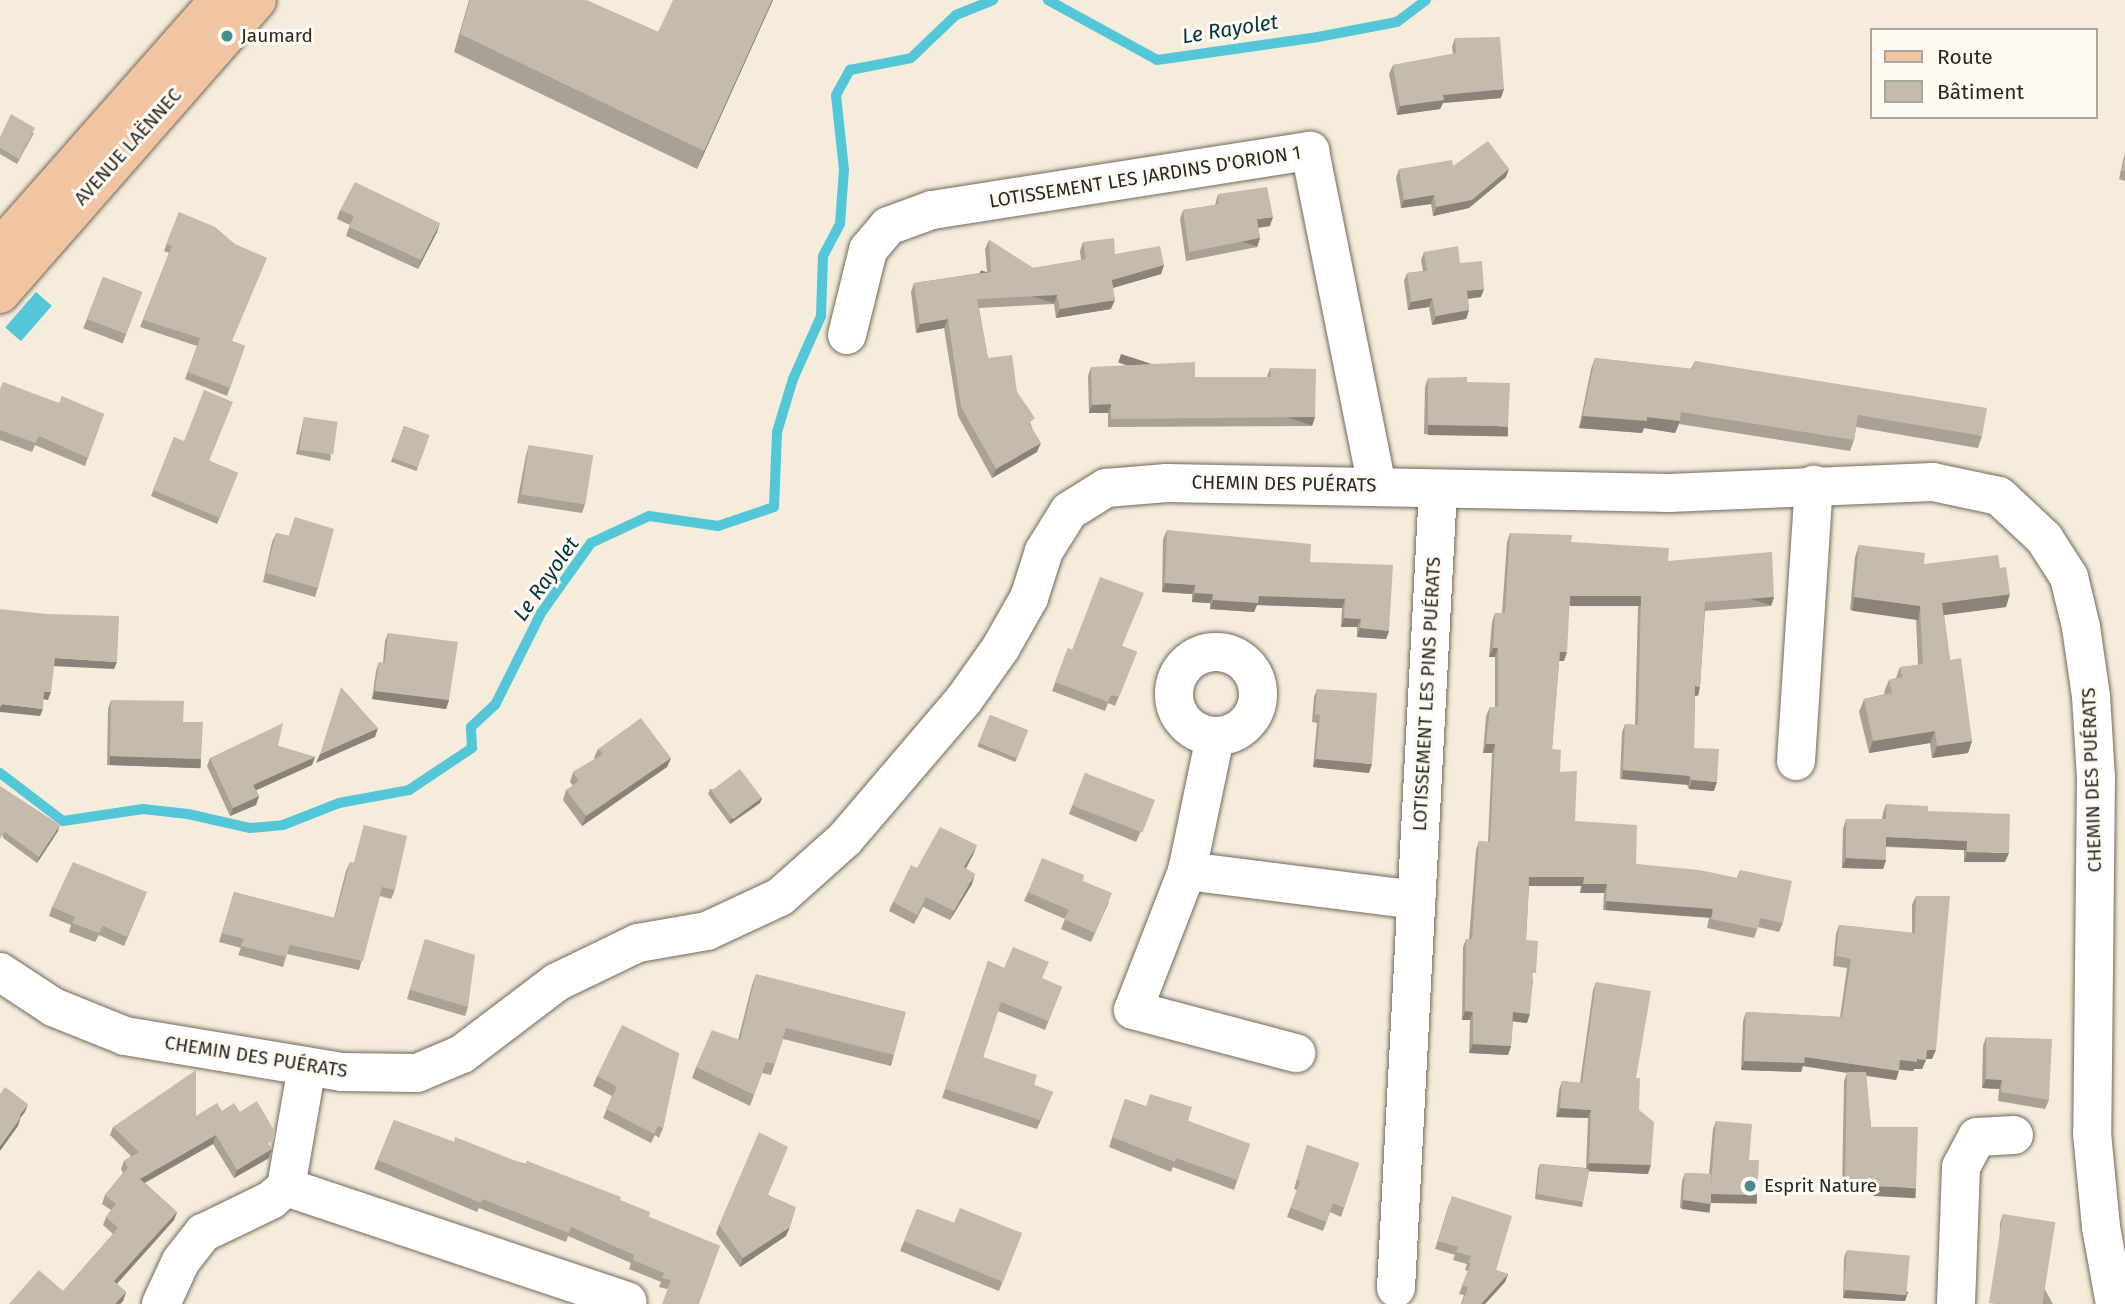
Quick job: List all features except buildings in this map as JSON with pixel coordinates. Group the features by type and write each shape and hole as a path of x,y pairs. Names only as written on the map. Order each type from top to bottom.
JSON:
{"main road":[{"name":"AVENUE LAËNNEC","path":"0,248 219,0"},
{"name":"AVENUE LAËNNEC","path":"0,294 257,0"}],"street":[{"name":"LOTISSEMENT LES JARDINS D'ORION 1","path":"848,335 868,250 888,226 932,211 1310,151 1377,485"},
{"name":"CHEMIN DES PUÉRATS","path":"0,972 52,1007 125,1036 342,1072 416,1073 462,1054 557,982 638,943 708,932 780,897 845,839 963,701 1000,649 1029,598 1044,551 1069,511 1106,488 1167,483 1377,485 1438,489 1669,493 1933,482 1999,496 2044,538 2068,577 2081,627 2091,696 2110,973 2092,1133 2101,1227 2115,1304"},
{"path":"1796,761 1814,485"},
{"name":"LOTISSEMENT LES PINS PUÉRATS","path":"1396,1288 1438,489"},
{"path":"1215,737 1187,871 1133,1010 1296,1054"},
{"path":"1187,871 1416,900"},
{"path":"161,1304 181,1261 203,1233 271,1200 286,1187 307,1067"},
{"path":"1956,1304 1961,1167 1977,1137 2014,1135"},
{"path":"286,1187 627,1301"}],"water":[{"path":"36,292 52,306 21,341 5,327"}],"waterway":[{"name":"Le Rayolet","path":"0,773 63,821 143,809 188,814 250,828 283,825 339,803 409,790 472,748 471,727 495,705 541,613 591,543 649,516 718,526 774,507 777,432 793,379 821,316 823,256 840,224 844,170 836,95 850,70 911,58 956,15 993,0"},
{"name":"Le Rayolet","path":"1048,0 1157,60 1318,37 1397,22 1426,0"}],"place":[{"name":"Jaumard","path":"227,36"},
{"name":"Esprit Nature","path":"1750,1186"}]}
